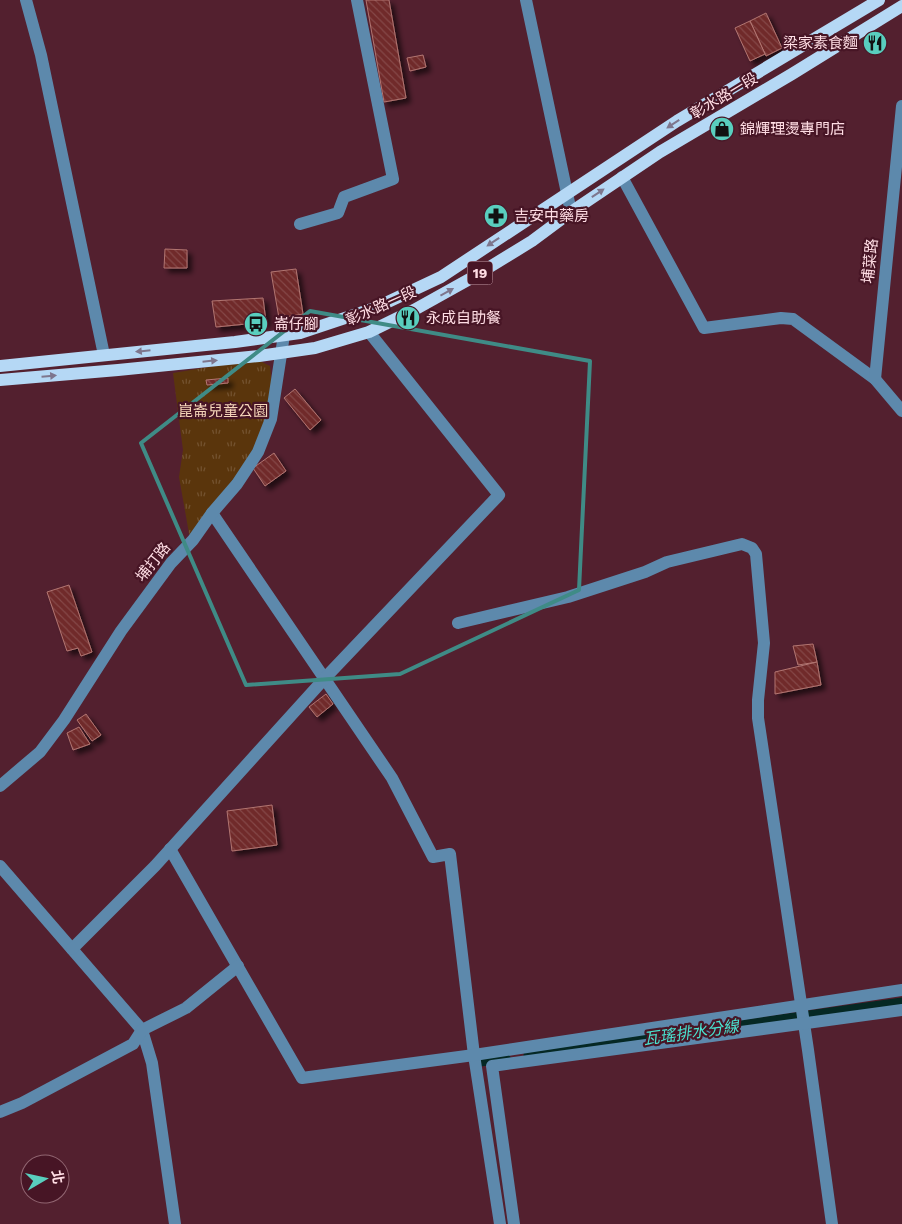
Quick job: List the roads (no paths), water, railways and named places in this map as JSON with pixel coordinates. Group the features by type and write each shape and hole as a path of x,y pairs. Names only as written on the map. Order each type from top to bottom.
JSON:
{"main road":[{"name":"彰水路一段","path":"0,366 235,342 300,333 375,308 441,277 677,121 880,0"},
{"name":"彰水路一段","path":"0,380 181,364 315,348 369,332 475,276 532,241 571,212 660,152 902,6"},
{"path":"419,287 426,303"}],"street":[{"path":"26,0 41,54 104,355"},
{"path":"300,224 338,212 344,197 393,179 357,0"},
{"path":"526,0 571,212"},
{"name":"埔菜路","path":"875,379 902,106"},
{"path":"622,177 704,328 781,318 793,320 875,379 902,410"},
{"path":"72,949 170,849 325,678 499,495 369,332"},
{"name":"埔打路","path":"0,786 40,752 64,720 121,631 171,563 193,540 212,513 238,484 258,452 271,419 284,335"},
{"path":"212,513 392,778 433,857 450,854 474,1055 500,1224"},
{"path":"458,623 568,597 645,572 667,562 742,544 752,548 756,554 764,643 758,718 832,1224"},
{"path":"170,849 302,1078 490,1053 902,990"},
{"path":"0,866 142,1030 152,1063 174,1224"},
{"path":"0,1112 22,1103 133,1044 142,1030 186,1008 238,966"},
{"path":"492,1066 803,1022 902,1010"},
{"path":"490,1053 514,1224"}],"waterway":[{"name":"瓦瑤排水分線","path":"529,1055 902,1003"},
{"name":"瓦瑤排水分線","path":"480,1061 505,1058"}],"place":[{"name":"梁家素食麵","path":"875,43"},
{"name":"錦輝理燙專門店","path":"722,129"},
{"name":"吉安中藥房","path":"496,216"},
{"name":"永成自助餐","path":"408,318"},
{"name":"崙仔腳","path":"256,324"}],"park label":[{"name":"崑崙兒童公園","path":"223,411"}]}
